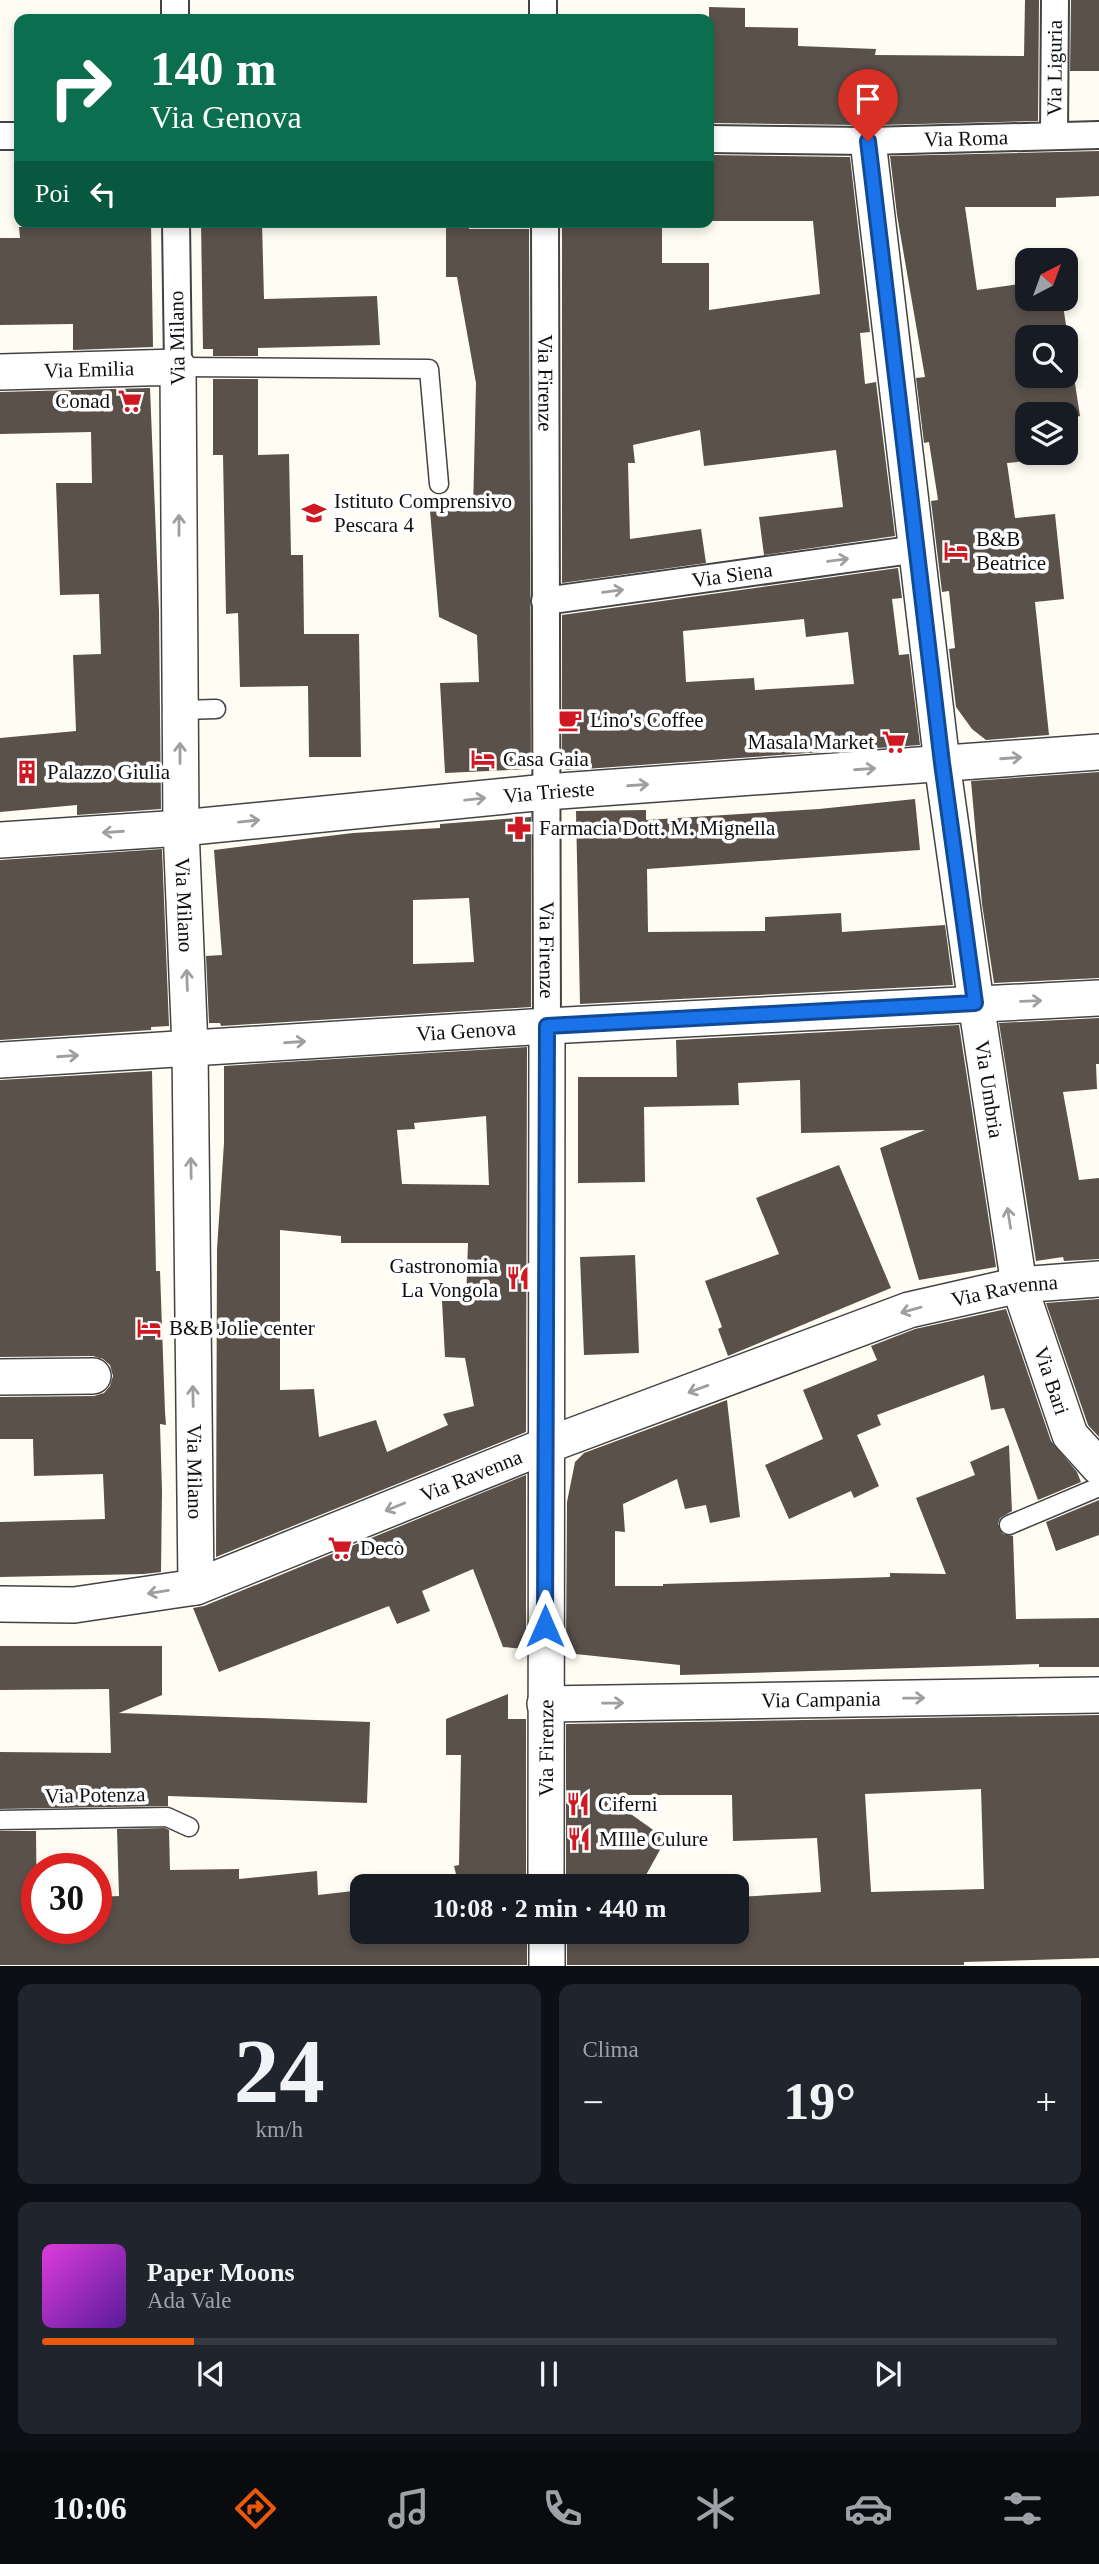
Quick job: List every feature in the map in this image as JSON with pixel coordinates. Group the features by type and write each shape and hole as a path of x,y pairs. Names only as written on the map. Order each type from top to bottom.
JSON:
{"street":[{"name":"Via Liguria","path":"1054,136 1055,0"},
{"name":"Via Roma","path":"714,139 868,141 1099,135"},
{"name":"Via Umbria","path":"868,141 942,763 975,1003 1020,1285"},
{"name":"Via Milano","path":"176,228 181,828 190,1048 195,1587"},
{"name":"Via Firenze","path":"545,228 546,1874"},
{"name":"Via Emilia","path":"0,372 178,367"},
{"name":"Via Siena","path":"545,601 918,549"},
{"name":"Via Trieste","path":"0,840 181,828 546,792 1099,752"},
{"name":"Via Genova","path":"0,1060 547,1026 1099,998"},
{"name":"Via Ravenna","path":"0,1604 74,1605 195,1587 545,1446 909,1310 1020,1285 1099,1279"},
{"name":"Via Bari","path":"1020,1285 1070,1434 1099,1467"},
{"path":"0,1377 93,1376"},
{"name":"Via Campania","path":"545,1704 1099,1695"},
{"path":"547,1944 547,1965"}],"lane":[{"path":"178,367 429,369 439,484"},
{"path":"180,710 216,709"},
{"path":"1009,1525 1099,1487"},
{"name":"Via Potenza","path":"0,1820 167,1816 188,1827"}],"building":[{"path":"1025,0 1039,0 1038,121 879,125 866,121 856,125 714,123 714,14 709,14 709,7 745,8 745,27 798,28 798,46 876,49 875,55 1024,56"},
{"path":"1071,0 1099,0 1099,71 1070,71"},
{"path":"1099,151 1099,196 1056,198 1056,207 965,207 977,290 1015,285 1015,312 1064,312 1066,325 1015,325 1015,388 1076,388 1078,402 1015,402 1015,462 1007,463 1015,518 1055,514 1064,599 1035,602 1049,735 986,740 972,729 956,707 949,649 955,648 949,591 942,592 931,501 938,500 929,442 924,443 916,378 925,377 897,215 890,156"},
{"path":"714,155 850,157 870,332 860,333 865,384 876,382 895,536 764,555 759,517 843,507 836,450 704,466 700,430 633,445 635,463 628,463 630,539 701,529 706,563 562,583 562,228 662,228 662,263 709,263 709,310 820,294 813,221 714,221"},
{"path":"19,228 151,228 153,347 73,350 73,324 0,325 0,238 20,238"},
{"path":"201,228 262,228 264,299 377,296 380,345 258,348 258,356 213,356 213,349 203,349"},
{"path":"446,228 529,229 531,769 445,773 440,683 479,682 477,635 439,617 430,511 473,511 476,383 457,277 446,277"},
{"path":"213,379 258,379 258,455 289,454 291,555 303,555 304,634 359,634 361,757 309,757 308,686 240,687 238,613 226,614 223,455 213,455"},
{"path":"150,388 159,611 161,809 77,815 77,805 0,812 0,738 76,731 73,655 101,654 99,594 60,595 56,483 92,483 91,432 0,434 0,392"},
{"path":"898,568 902,598 892,599 899,655 909,654 920,745 566,770 562,767 562,615","holes":["804,619 806,637 848,632 854,684 755,690 754,678 686,682 683,631"]},
{"path":"1099,772 1099,978 994,983 982,904 971,781"},
{"path":"915,799 920,850 647,869 648,932 765,931 765,917 841,913 842,932 945,925 953,985 580,1004 576,811 646,810 646,820 819,809"},
{"path":"531,817 531,1007 221,1026 220,1023 209,1023 206,956 222,955 214,850 353,833 440,828 440,824","holes":["469,898 474,962 413,964 413,900"]},
{"path":"162,849 169,1026 151,1027 151,1030 0,1040 0,860"},
{"path":"1099,1018 1097,1089 1063,1092 1079,1180 1099,1178 1099,1259 1064,1261 1063,1257 1036,1261 999,1023"},
{"path":"959,1025 996,1267 919,1280 880,1148 925,1130 801,1133 800,1080 738,1083 739,1105 644,1107 645,1182 578,1183 578,1077 677,1077 676,1040"},
{"path":"527,1047 526,1432 216,1557 217,1249 224,1143 224,1066","holes":["486,1116 489,1185 402,1184 397,1130 415,1129 414,1123","280,1230 341,1236 341,1243 468,1243 466,1301 442,1301 445,1357 465,1358 474,1406 443,1414 448,1425 387,1452 376,1420 319,1437 314,1389 280,1390"]},
{"path":"152,1071 156,1271 160,1271 166,1425 160,1424 161,1572 0,1577 0,1522 105,1519 103,1474 34,1476 33,1439 0,1439 0,1397 94,1396 104,1393 113,1376 110,1365 93,1356 0,1357 0,1080"},
{"path":"839,1165 891,1288 728,1356 718,1329 722,1327 705,1281 779,1254 756,1198"},
{"path":"635,1255 639,1353 584,1355 580,1257"},
{"path":"1099,1299 1099,1437 1088,1425 1046,1303"},
{"path":"1006,1309 1051,1441 1077,1472 1081,1482 1038,1500 1004,1408 991,1410 984,1375 877,1415 881,1425 857,1435 879,1486 854,1498 851,1491 789,1519 765,1465 823,1439 803,1390 877,1360 871,1346 915,1329"},
{"path":"727,1400 740,1517 710,1523 706,1505 685,1509 677,1479 623,1504 625,1532 615,1531 615,1586 890,1577 890,1573 946,1574 916,1498 975,1475 970,1462 1009,1445 1012,1511 1000,1518 998,1524 1003,1534 1013,1536 1016,1619 1099,1618 1099,1667 1039,1667 1039,1664 680,1675 680,1665 566,1653 567,1502 575,1462 584,1453"},
{"path":"526,1475 526,1649 503,1647 473,1569 422,1591 430,1611 397,1624 389,1606 219,1672 193,1608 204,1606"},
{"path":"1099,1500 1099,1535 1056,1551 1046,1522"},
{"path":"0,1646 162,1646 162,1695 119,1713 370,1722 367,1803 168,1796 168,1806 0,1809 0,1752 111,1753 109,1689 0,1690"},
{"path":"508,1694 508,1719 526,1719 526,1874 456,1874 454,1866 459,1865 461,1755 446,1755 446,1719"},
{"path":"1099,1715 1099,1958 964,1962 964,1965 567,1965 567,1944 749,1944 749,1896 821,1892 817,1838 733,1841 732,1795 604,1795 666,1839 647,1874 566,1874 566,1724","holes":["981,1789 984,1889 871,1892 865,1794"]},
{"path":"117,1829 169,1830 170,1870 239,1869 239,1879 317,1871 318,1895 350,1891 350,1944 527,1944 527,1965 0,1965 0,1831 36,1831 36,1853 21,1853 21,1944 112,1944 112,1896 119,1896"}],"place":[{"name":"Conad","path":"130,401"},
{"name":"Istituto Comprensivo Pescara 4","path":"314,513"},
{"name":"B&B Beatrice","path":"956,551"},
{"name":"Lino's Coffee","path":"570,720"},
{"name":"Masala Market","path":"894,742"},
{"name":"Casa Gaia","path":"483,759"},
{"name":"Palazzo Giulia","path":"27,772"},
{"name":"Farmacia Dott. M. Mignella","path":"519,828"},
{"name":"Gastronomia La Vongola","path":"518,1278"},
{"name":"B&B Jolie center","path":"149,1328"},
{"name":"Decò","path":"340,1548"},
{"name":"Ciferni","path":"578,1804"},
{"name":"MIlle Culure","path":"579,1839"}],"route":[{"path":"545,1626 547,1026 975,1003 942,763 868,141"}]}
